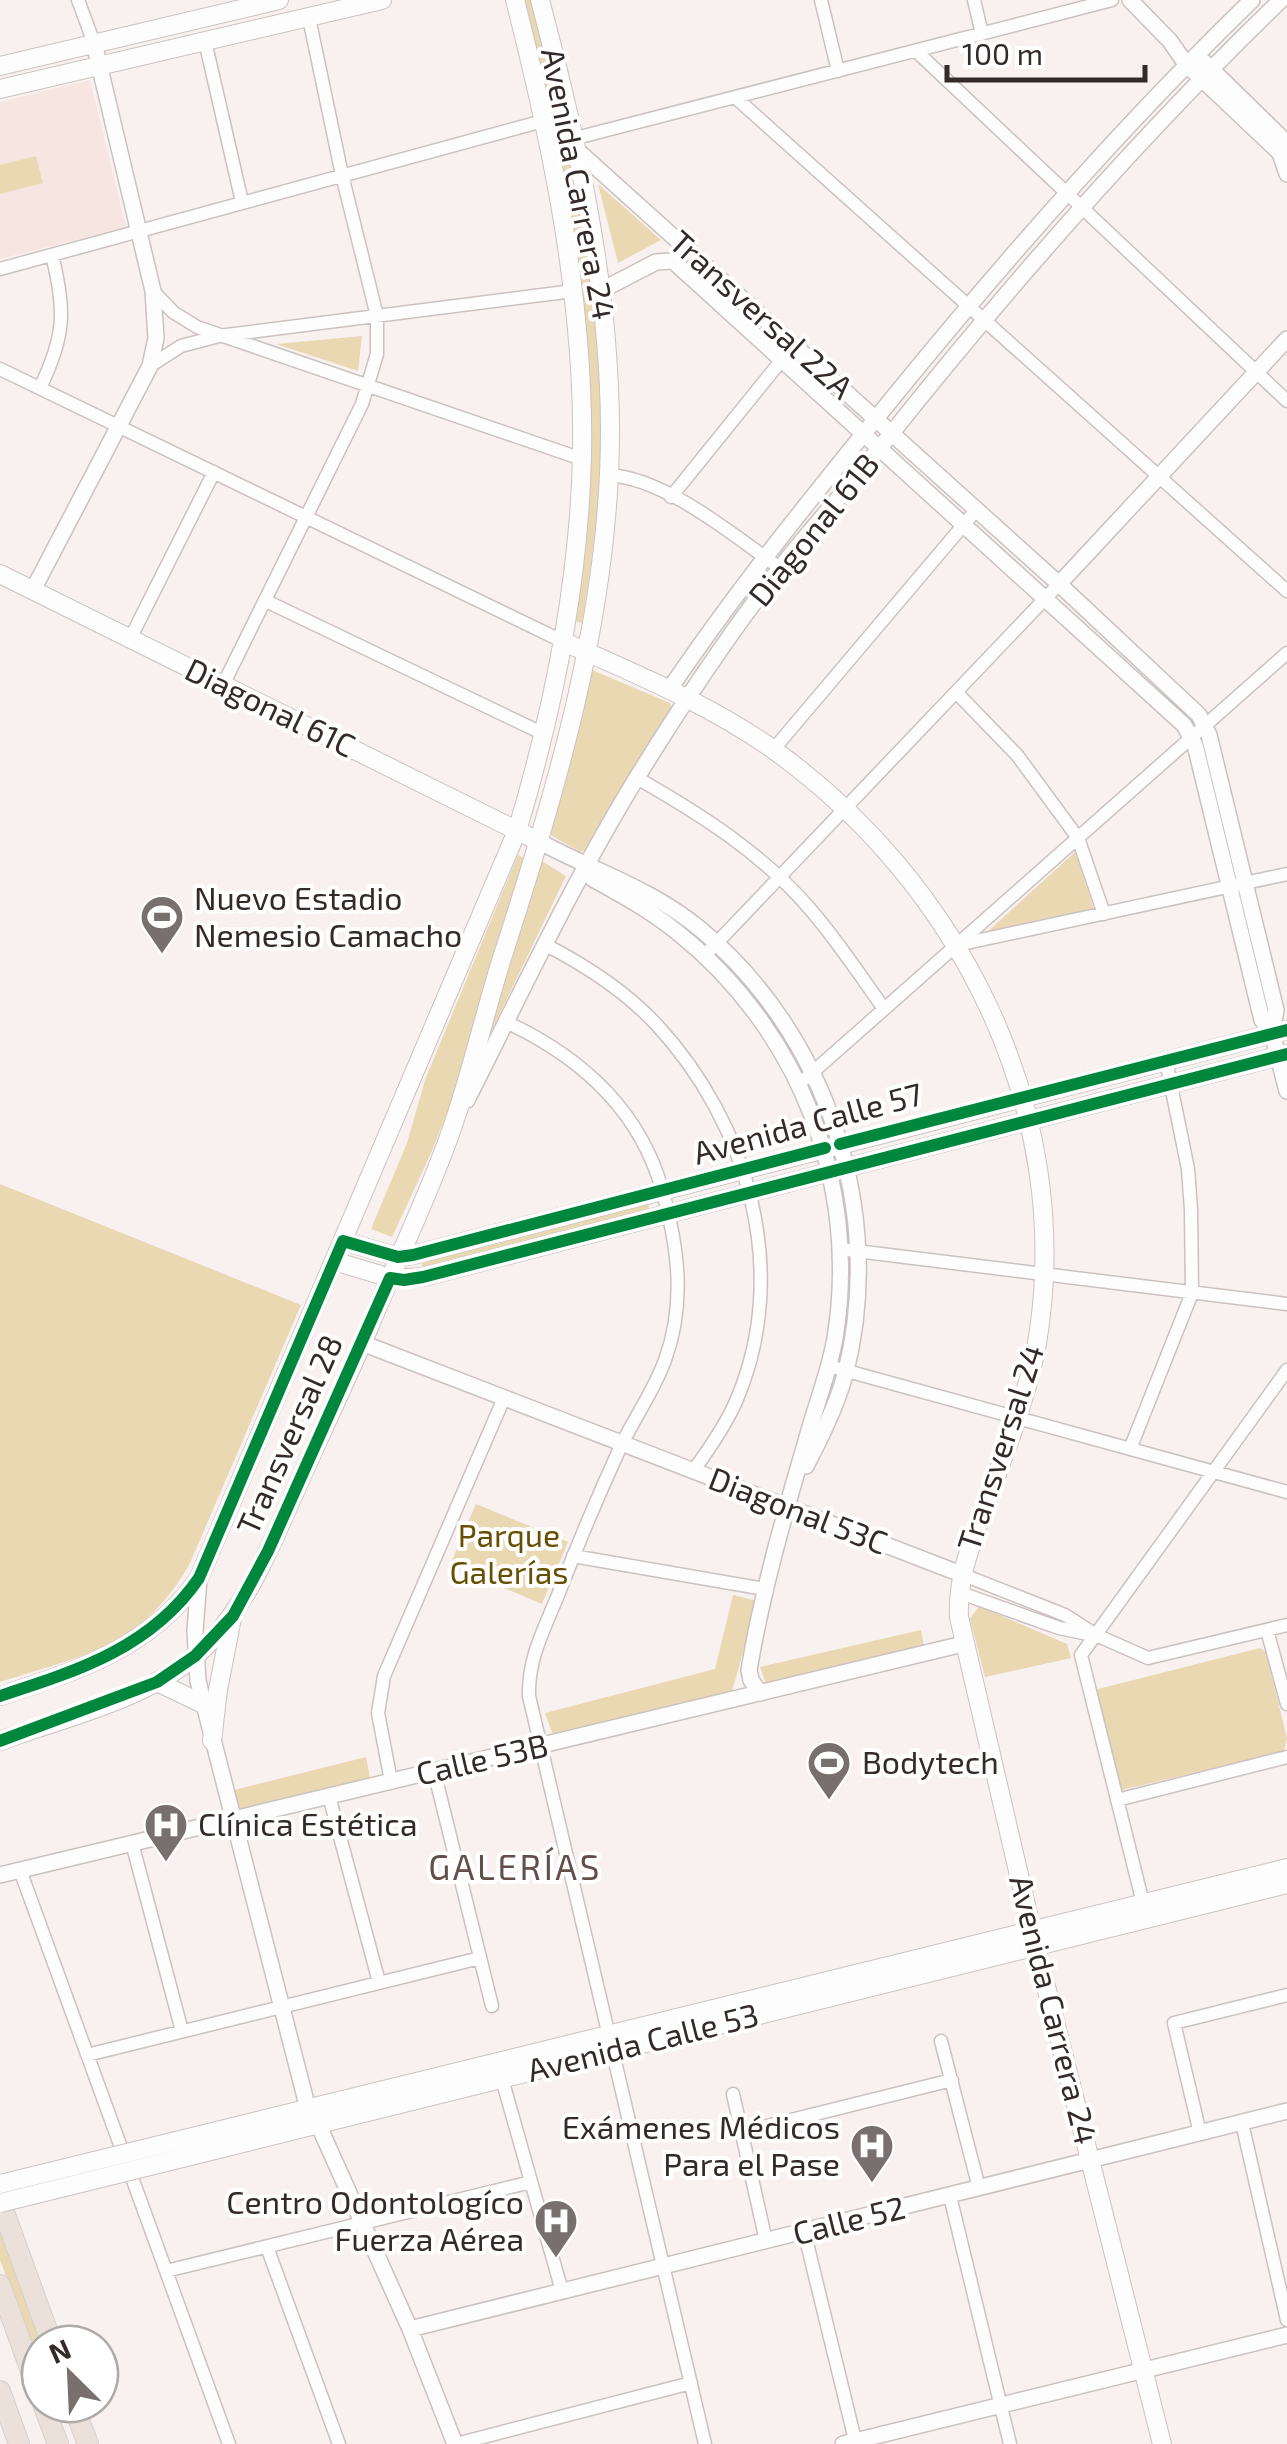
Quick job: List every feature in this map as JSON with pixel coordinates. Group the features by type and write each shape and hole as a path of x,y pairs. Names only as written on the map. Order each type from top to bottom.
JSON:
{"highway":[{"path":"0,2202 45,2324"},
{"path":"0,2285 20,2340"},
{"path":"0,2391 20,2444"}],"main road":[{"path":"0,66 279,0"},
{"path":"0,89 382,0"},
{"name":"Avenida Carrera 24","path":"515,0 543,121 573,290 580,360 582,459 562,641 544,734 518,831"},
{"name":"Avenida Carrera 24","path":"540,0 577,144 602,290 609,386 604,529 587,652 540,842"},
{"name":"Diagonal 61C","path":"0,574 540,842"},
{"name":"Transversal 24","path":"562,641 687,699 773,750 845,808 906,874 956,945 996,1020 1028,1120 1043,1206 1044,1272 1037,1343 1018,1417 960,1583"},
{"name":"Transversal 28","path":"0,1696 130,1646 167,1617 198,1578 518,831"},
{"name":"Transversal 28","path":"0,1741 157,1682 195,1656 233,1616 260,1566 362,1343 450,1134 540,842"},
{"name":"Avenida Calle 57","path":"342,1241 398,1256 1280,1032"},
{"name":"Avenida Calle 57","path":"334,1261 390,1278 423,1277 1282,1056"},
{"name":"Avenida Carrera 24","path":"960,1583 963,1644 1162,2444"},
{"path":"212,1741 233,1616"},
{"path":"157,1682 203,1704"},
{"name":"Avenida Calle 53","path":"1034,1938 1143,1904 1287,1868"},
{"name":"Avenida Calle 53","path":"0,2202 228,2138 1034,1938 1287,1884"},
{"name":"Avenida Calle 53","path":"313,2117 502,2078 612,2043"},
{"name":"Avenida Calle 53","path":"0,2184 228,2138"}],"street":[{"path":"34,590 150,366 156,338 154,291 94,43 78,0"},
{"path":"821,0 838,71"},
{"path":"974,0 982,34"},
{"path":"577,144 736,98 1112,0"},
{"path":"1130,0 1205,73 1287,143"},
{"name":"Diagonal 61B","path":"670,690 764,557 967,307 1067,191 1252,0"},
{"name":"Diagonal 61B","path":"450,1134 584,867 687,699 780,568 982,320 1082,205 1205,73 1281,0"},
{"path":"223,686 309,518 369,386 377,354 377,316 308,18"},
{"path":"206,41 242,202"},
{"path":"916,51 1287,401"},
{"path":"1205,73 1286,168"},
{"path":"736,98 1287,590"},
{"path":"0,269 543,121"},
{"name":"Transversal 22A","path":"577,144 793,346 1191,706 1206,726"},
{"path":"40,388 63,331 60,288 52,255"},
{"name":"Transversal 22A","path":"602,290 668,259 881,447 1176,717 1192,737"},
{"path":"150,366 181,346 219,336 573,290"},
{"path":"154,291 183,320 219,336 582,459"},
{"path":"710,949 1287,339"},
{"path":"672,497 793,346"},
{"path":"0,369 562,641"},
{"path":"130,640 214,472"},
{"path":"608,476 646,484 672,497 780,568"},
{"path":"773,750 977,510"},
{"path":"266,601 544,734"},
{"path":"800,1084 1287,653"},
{"path":"956,692 1017,755 1078,838 1104,914"},
{"path":"1206,726 1237,886"},
{"path":"1192,737 1276,1010 1287,1091"},
{"path":"637,778 714,823 780,877 812,910 884,1009"},
{"path":"540,842 584,867 593,879 710,949 761,990 813,1072 838,1170 848,1250 838,1310 837,1368 826,1424 787,1506 749,1670 760,1693"},
{"path":"956,945 1287,874"},
{"path":"544,944 620,991 654,1021 683,1055 728,1132 750,1193 759,1235 759,1319 736,1400 693,1472"},
{"path":"710,949 800,1084 832,1146"},
{"path":"506,1022 576,1062 606,1090 631,1122 651,1156 669,1214 678,1262 677,1311 666,1359 622,1444 532,1655 528,1696 705,2444"},
{"path":"1130,1449 1192,1293 1190,1196 1166,1061"},
{"path":"848,1250 1287,1304"},
{"name":"Diagonal 53C","path":"362,1343 787,1506 1059,1628 1096,1635 1148,1658 1287,1625"},
{"path":"837,1368 1287,1492"},
{"path":"1143,1904 1081,1655 1287,1370"},
{"path":"391,1781 378,1713 384,1676 504,1398"},
{"path":"573,1556 766,1590"},
{"path":"198,1578 195,1656 203,1704 280,2006 313,2117 410,2329 455,2444 691,2383"},
{"path":"1268,1630 1287,1704"},
{"name":"Calle 53B","path":"0,1875 963,1644"},
{"path":"1117,1800 1287,1757"},
{"path":"434,1771 492,2006"},
{"path":"329,1796 379,1982"},
{"path":"132,1843 182,2031"},
{"path":"20,1870 229,2444"},
{"path":"87,2055 480,1958"},
{"path":"1200,2134 1174,2023 1287,1995"},
{"path":"941,2041 979,2188"},
{"path":"502,2078 562,2291"},
{"path":"744,2132 952,2080"},
{"path":"733,2094 766,2241"},
{"name":"Calle 52","path":"410,2329 1287,2112"},
{"path":"1242,2123 1287,2320"},
{"path":"166,2272 530,2182"},
{"path":"950,2196 1010,2444"},
{"path":"804,2232 852,2443 1287,2335"},
{"path":"268,2247 338,2444"}],"shaded area":[{"path":"90,80 126,227 0,259 0,102"}],"green space":[{"path":"522,0 536,0 576,186 598,327 603,405 601,467 582,623 574,621 589,376"},
{"path":"36,156 43,183 0,194 0,165"},
{"path":"598,184 661,240 618,263"},
{"path":"362,336 358,371 276,344"},
{"path":"592,670 670,703 672,710 581,852 552,836 549,829"},
{"path":"1075,852 1094,910 984,935"},
{"path":"518,855 526,859 458,1085 392,1237 371,1229 407,1143 425,1080"},
{"path":"542,861 566,876 484,1040"},
{"path":"0,1184 301,1305 190,1563 172,1591 132,1630 109,1644 0,1682"},
{"path":"648,1203 649,1209 423,1268 421,1262"},
{"name":"Parque Galerías","path":"476,1504 568,1542 542,1604 450,1565"},
{"path":"733,1595 757,1601 732,1692 553,1735 545,1713 715,1669"},
{"path":"979,1606 1067,1644 1071,1658 985,1677 970,1619"},
{"path":"921,1630 924,1647 766,1684 760,1667"},
{"path":"1260,1648 1266,1652 1287,1738 1284,1751 1122,1790 1117,1784 1095,1694 1098,1689"},
{"path":"366,1757 370,1778 236,1812 230,1791"},
{"path":"0,2221 36,2324 23,2324 0,2260"}],"cycle path":[{"path":"840,1144 1287,1030"},
{"path":"0,1741 157,1682 195,1656 233,1616 268,1551 390,1278 423,1277 1287,1054"},
{"path":"0,1696 84,1666 135,1640 180,1602 199,1578 343,1241 398,1257 413,1255 825,1148"}],"place":[{"name":"Nuevo Estadio Nemesio Camacho","path":"162,955"},
{"name":"Bodytech","path":"829,1801"},
{"name":"Clínica Estética","path":"166,1863"},
{"name":"Exámenes Médicos Para el Pase","path":"872,2184"},
{"name":"Centro Odontologíco Fuerza Aérea","path":"556,2259"}],"district":[{"name":"GALERÍAS","path":"515,1868"}]}
